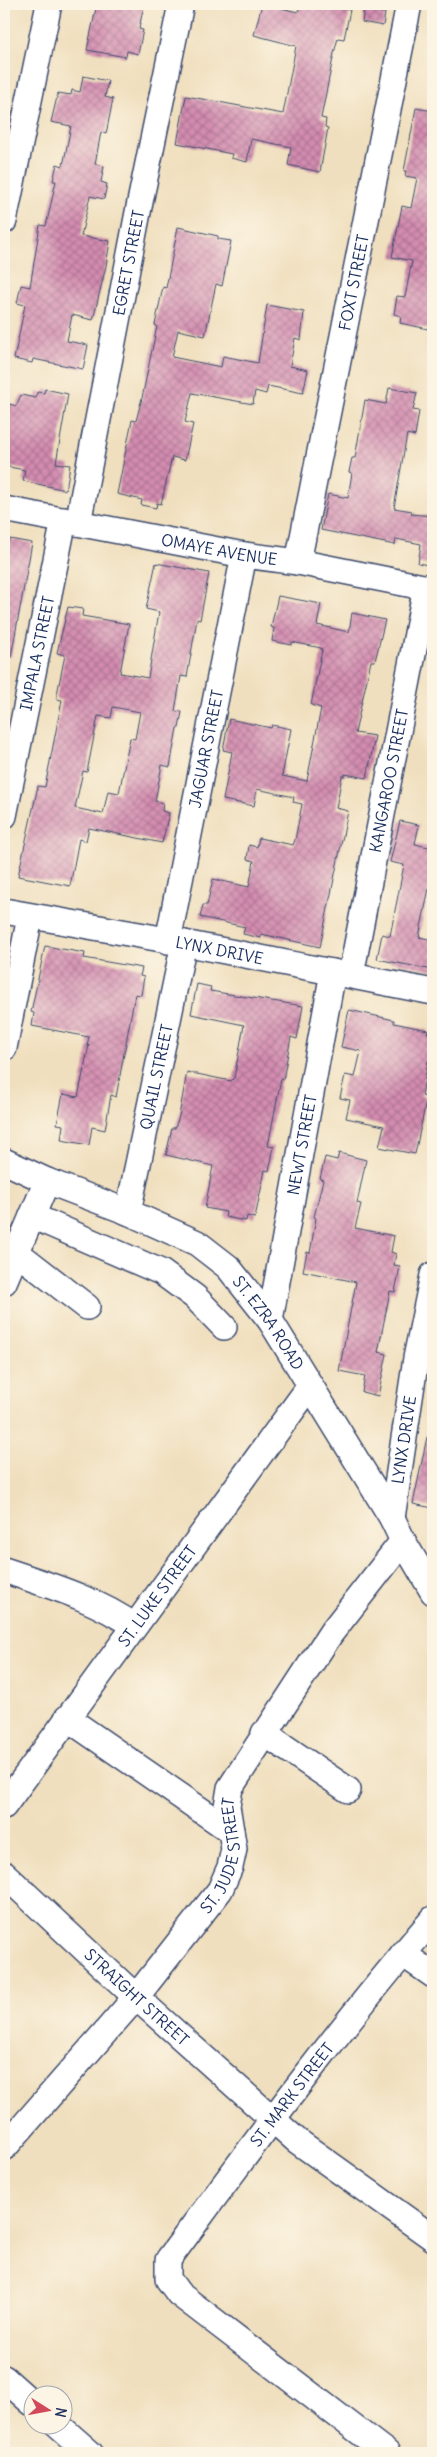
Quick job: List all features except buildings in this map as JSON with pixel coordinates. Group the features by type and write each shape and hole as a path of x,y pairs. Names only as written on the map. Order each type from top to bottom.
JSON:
{"street":[{"path":"4,221 49,4"},
{"name":"EGRET STREET","path":"71,521 181,4"},
{"name":"FOXT STREET","path":"298,562 409,4"},
{"name":"OMAYE AVENUE","path":"4,509 430,588"},
{"name":"IMPALA STREET","path":"4,816 71,521"},
{"name":"JAGUAR STREET","path":"176,942 244,555"},
{"name":"KANGAROO STREET","path":"342,974 430,588"},
{"name":"LYNX DRIVE","path":"4,912 176,942 433,992"},
{"path":"4,1048 30,917"},
{"name":"QUAIL STREET","path":"128,1212 176,942"},
{"name":"NEWT STREET","path":"270,1320 342,974"},
{"name":"ST. EZRA ROAD","path":"4,1162 46,1181 128,1212 197,1243 228,1267 270,1320 392,1518 403,1541 433,1592"},
{"path":"4,1282 46,1181"},
{"path":"32,1216 161,1272 195,1297 224,1327"},
{"path":"16,1252 87,1307"},
{"name":"LYNX DRIVE","path":"392,1518 425,1360 433,1275"},
{"name":"ST. LUKE STREET","path":"8,1791 67,1718 310,1386"},
{"name":"ST. JUDE STREET","path":"4,2148 136,1997 220,1890 230,1868 234,1849 227,1806 230,1788 264,1733 331,1633 403,1541"},
{"path":"4,1570 98,1605 117,1614 134,1626"},
{"path":"67,1718 231,1830"},
{"path":"264,1733 348,1790"},
{"name":"STRAIGHT STREET","path":"4,1874 136,1997 296,2140 433,2238"},
{"name":"ST. MARK STREET","path":"387,2453 179,2294 168,2279 168,2260 272,2119 433,1919"},
{"path":"403,1954 433,1975"},
{"path":"4,2378 22,2394"},
{"path":"68,2434 90,2453"}]}
